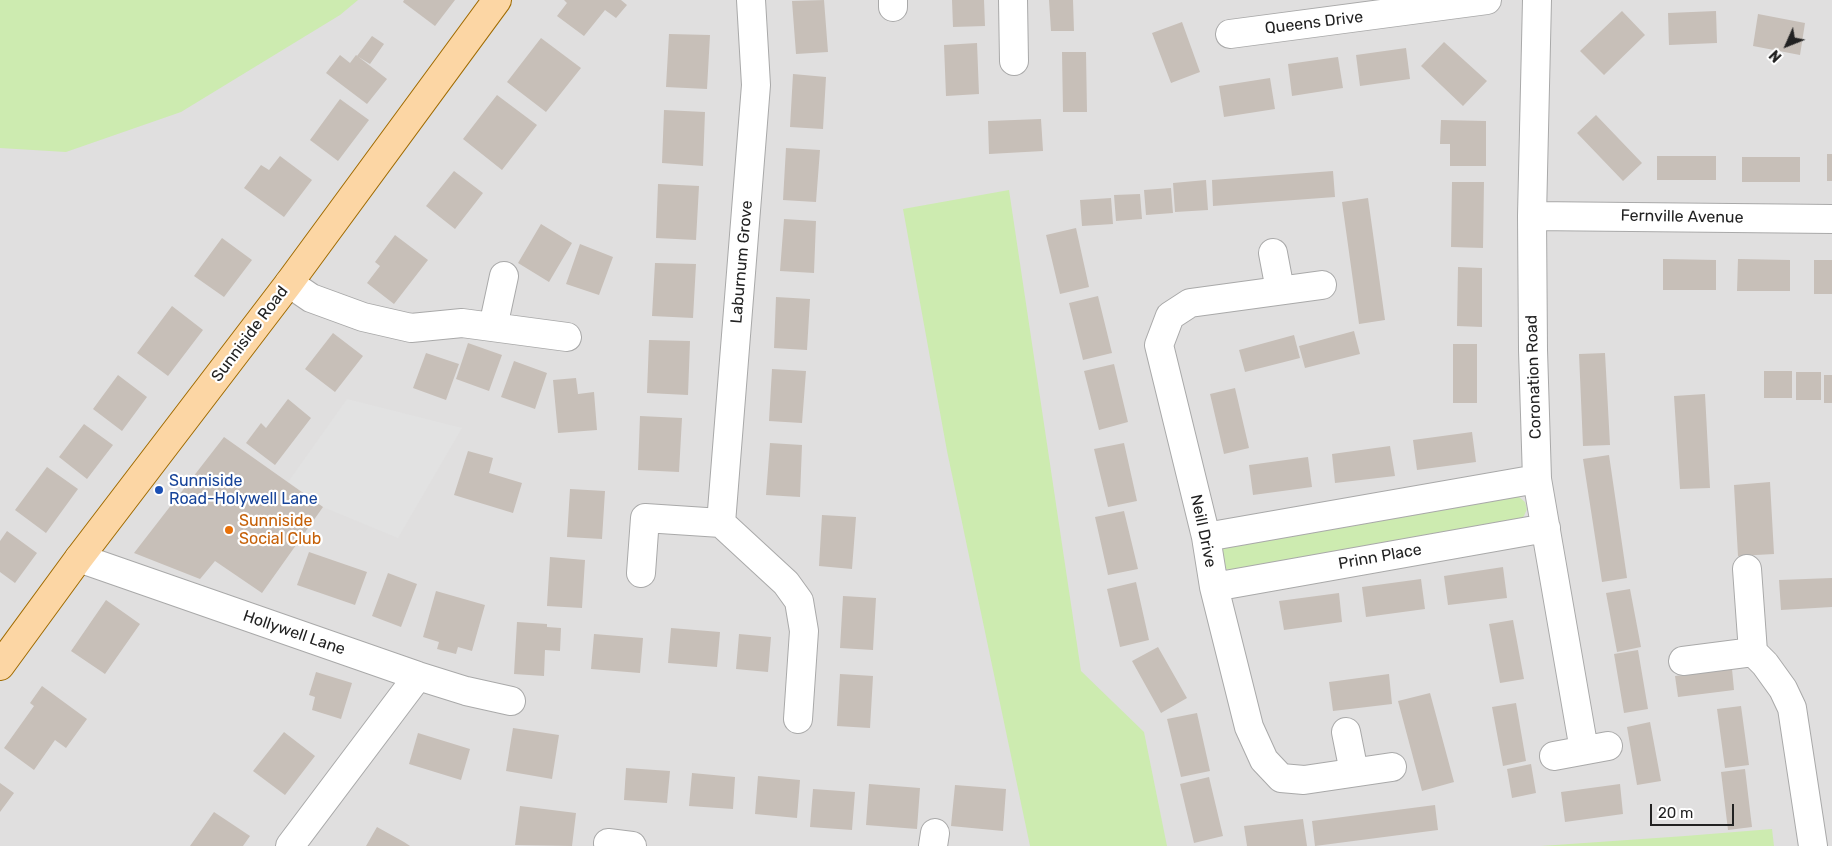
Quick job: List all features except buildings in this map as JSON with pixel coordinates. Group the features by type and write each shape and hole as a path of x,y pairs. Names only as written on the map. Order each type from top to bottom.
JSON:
{"main road":[{"name":"Sunniside Road","path":"0,666 79,558 289,283 497,0"}],"street":[{"name":"Laburnum Grove","path":"721,523 756,85 752,0"},
{"path":"1013,0 1014,61"},
{"name":"Queens Drive","path":"1230,34 1487,0"},
{"name":"Coronation Road","path":"1537,0 1532,216 1533,350 1537,479 1546,528 1596,748 1554,756"},
{"name":"Fernville Avenue","path":"1532,216 1832,219"},
{"path":"1273,253 1280,290"},
{"path":"492,327 504,276"},
{"path":"289,283 311,298 363,317 411,328 462,323 567,337"},
{"name":"Neill Drive","path":"1322,285 1190,303 1170,316 1159,345 1206,537 1214,586 1249,728 1264,760 1281,778 1304,780 1392,767"},
{"path":"1206,537 1537,479"},
{"path":"641,573 644,518 721,523 786,582 799,601 804,630 798,719"},
{"name":"Prinn Place","path":"1214,586 1546,528"},
{"name":"Hollywell Lane","path":"79,558 418,676 466,691 511,702"},
{"path":"1747,569 1753,652 1765,664 1783,689 1792,708 1813,846"},
{"path":"1683,661 1753,652"},
{"path":"290,846 418,676"},
{"path":"1346,732 1354,772"}],"shaded area":[{"path":"0,0 1832,0 1832,846 0,846"},
{"path":"347,399 462,428 398,538 323,507 288,482"}],"green space":[{"path":"0,0 358,0 340,15 181,112 66,152 0,148"},
{"path":"1009,190 1081,671 1144,732 1167,846 1030,846 947,451 903,209"},
{"path":"1512,496 1519,497 1525,502 1527,509 1524,516 1518,521 1230,570 1225,569 1219,553 1223,547"},
{"path":"1772,829 1774,846 1541,846 1685,836"}],"place":[{"name":"Sunniside Road-Holywell Lane","path":"159,490"},
{"name":"Sunniside Social Club","path":"229,530"}]}
